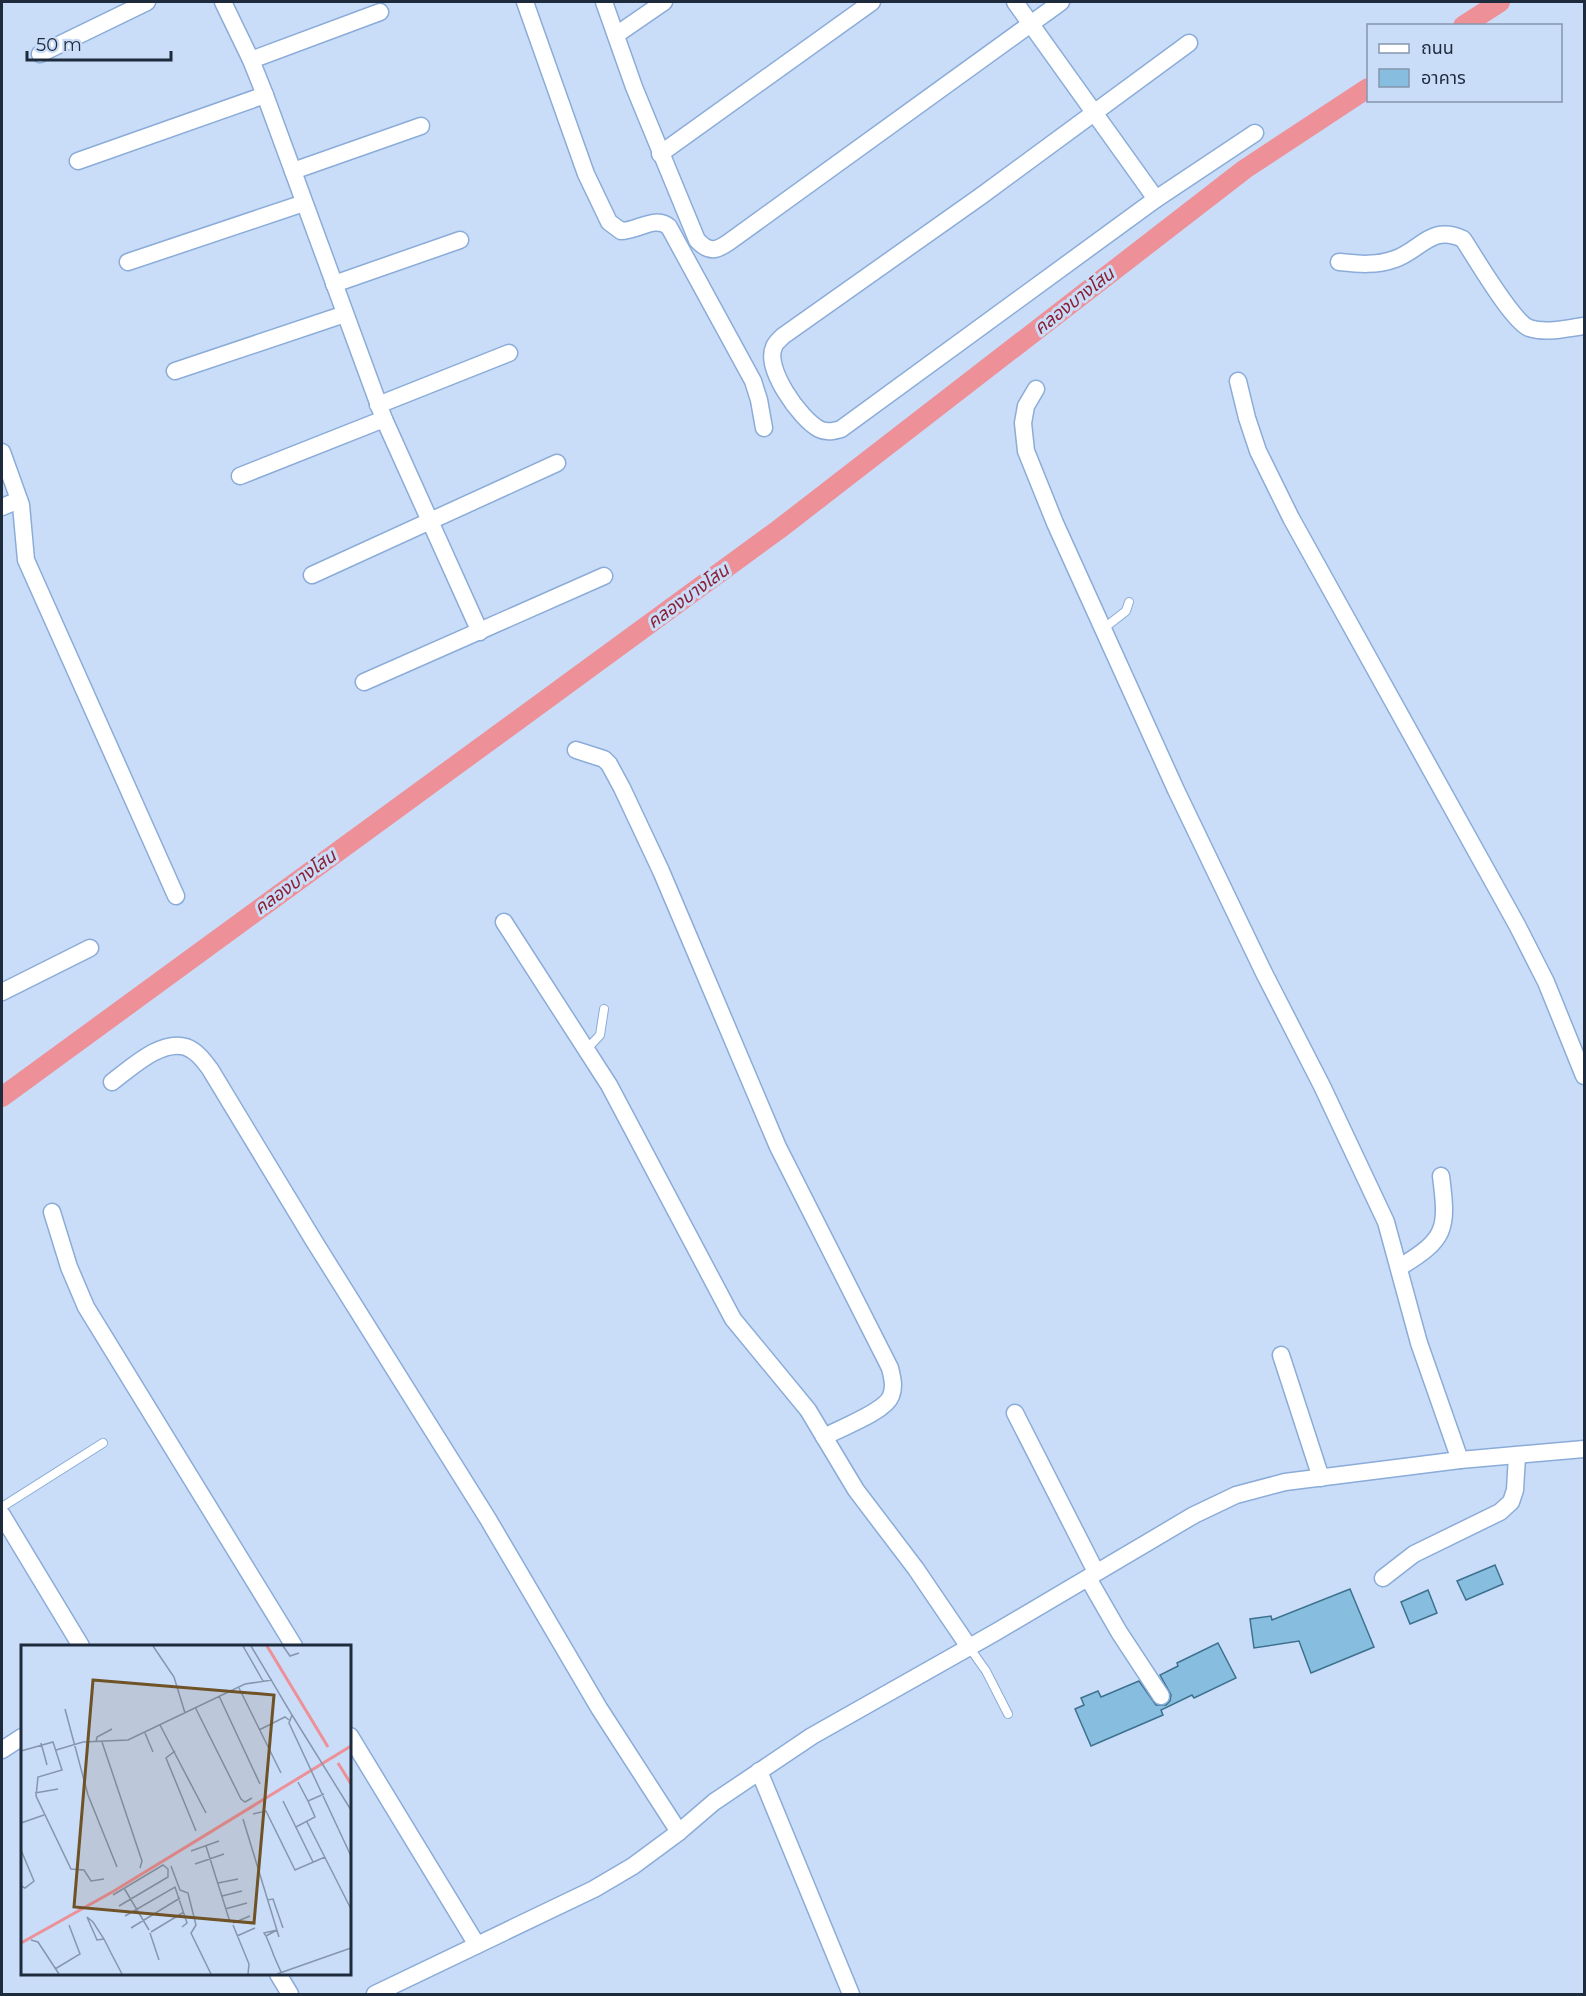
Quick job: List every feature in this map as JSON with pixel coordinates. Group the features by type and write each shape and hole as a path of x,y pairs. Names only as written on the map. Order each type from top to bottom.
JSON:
{"street":[{"path":"40,54 147,2"},
{"path":"223,2 265,95 381,412 480,632"},
{"path":"525,2 586,174 609,222 621,231 636,229 657,221 664,222 669,227 753,381 764,428"},
{"path":"604,2 660,154 697,240 704,248 713,250 721,248 1061,2"},
{"path":"616,35 664,2"},
{"path":"660,154 872,2"},
{"path":"1015,2 1156,199"},
{"path":"251,60 380,12"},
{"path":"1189,43 981,196 783,336 774,347 772,359 793,405 818,428 829,432 841,429 1156,199 1255,133"},
{"path":"78,161 265,95"},
{"path":"293,171 421,126"},
{"path":"128,262 304,203"},
{"path":"1339,262 1376,264 1398,258 1440,234 1453,234 1463,239 1515,316 1527,327 1542,330 1584,326"},
{"path":"334,284 460,240"},
{"path":"175,371 345,314"},
{"path":"240,476 509,353"},
{"path":"1238,381 1258,450 1291,518 1517,925 1546,982 1584,1076"},
{"path":"1036,389 1026,406 1023,423 1026,451 1055,523 1180,799 1264,973 1322,1086 1386,1222 1419,1343 1460,1460"},
{"path":"2,452 19,500 26,560 176,896"},
{"path":"312,575 557,463"},
{"path":"2,507 19,500"},
{"path":"364,682 604,576"},
{"path":"576,750 604,759 622,788 671,893 778,1147 890,1368 894,1382 891,1397 882,1408 824,1437"},
{"path":"504,922 609,1084 733,1319 808,1410 856,1490 916,1569 969,1647"},
{"path":"2,992 90,948"},
{"path":"112,1082 159,1050 173,1046 186,1047 199,1055 210,1069 314,1242 488,1520 598,1708 679,1832"},
{"path":"1400,1268 1424,1252 1436,1240 1442,1229 1445,1215 1442,1176"},
{"path":"52,1212 69,1268 86,1307 293,1645"},
{"path":"1281,1355 1321,1478"},
{"path":"1015,1413 1119,1632 1161,1696"},
{"path":"375,1995 594,1889 633,1866 679,1832 714,1802 812,1736 1194,1515 1236,1495 1269,1485 1321,1478 1460,1460 1584,1449"},
{"path":"1383,1578 1414,1554 1500,1512 1511,1502 1515,1490 1517,1456"},
{"path":"2,1515 80,1645"},
{"path":"2,1750 21,1738"},
{"path":"351,1738 477,1945"},
{"path":"759,1772 851,1995"},
{"path":"279,1975 290,1995"}],"lane":[{"path":"1103,629 1126,610 1129,602"},
{"path":"586,1050 600,1035 604,1009"},
{"path":"2,1507 103,1443"},
{"path":"969,1647 986,1671 1008,1714"}],"building":[{"path":"1495,1565 1503,1584 1466,1600 1457,1581"},
{"path":"1350,1589 1374,1647 1311,1673 1299,1641 1254,1648 1250,1619 1271,1616 1272,1620"},
{"path":"1428,1590 1437,1613 1410,1624 1401,1602"},
{"path":"1218,1643 1236,1678 1194,1698 1192,1695 1161,1710 1163,1715 1091,1746 1075,1709 1084,1705 1081,1698 1098,1691 1101,1697 1139,1681 1156,1705 1166,1705 1171,1695 1160,1675 1178,1666 1177,1663"}],"waterway":[{"name":"คลองบางโสน","path":"1466,24 1500,2"},
{"name":"คลองบางโสน","path":"2,1097 778,530 1245,169 1367,89"}]}
